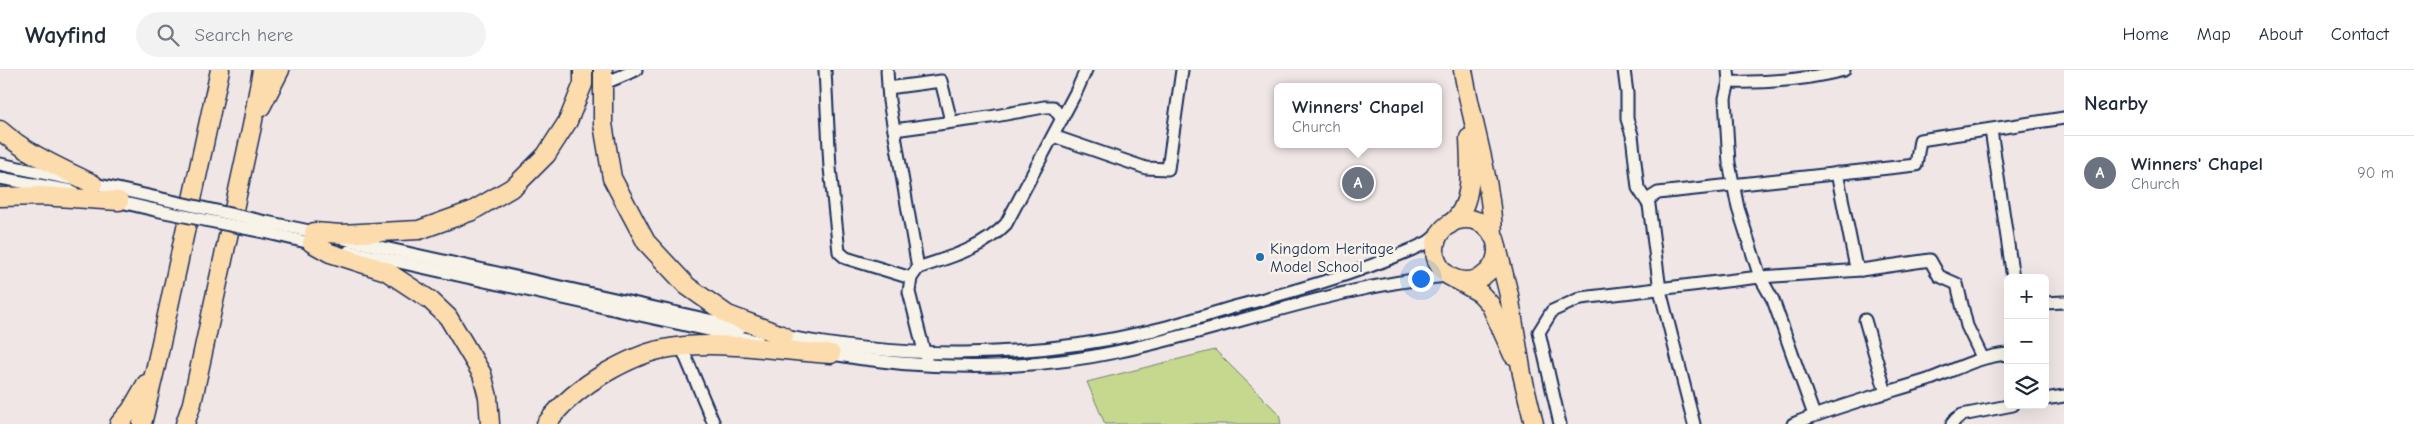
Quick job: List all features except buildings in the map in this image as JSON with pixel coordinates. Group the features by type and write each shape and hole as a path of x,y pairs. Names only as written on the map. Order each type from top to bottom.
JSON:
{"highway":[{"path":"208,70 210,123"},
{"path":"142,424 210,123 220,70"},
{"path":"189,424 252,126 262,70"},
{"path":"252,126 280,70"},
{"path":"313,238 340,234 419,230 472,211 515,186 546,155 568,121 583,84 583,70"},
{"path":"1452,278 1468,281 1478,278 1494,264 1496,253 1487,182 1468,105 1463,70"},
{"path":"604,76 603,124 612,178 646,242 687,286 728,315 784,336"},
{"path":"1468,105 1470,172 1468,191 1460,215 1446,227 1435,248 1436,259 1440,268 1452,278 1480,293 1490,304 1522,374"},
{"path":"0,130 13,141 50,163 93,184"},
{"path":"0,198 41,196 119,201"},
{"path":"1446,227 1465,220 1474,221 1482,224 1494,239 1509,295 1522,374 1534,424"},
{"path":"313,238 330,253 386,271 430,300 448,317 482,374 488,397 490,424"},
{"path":"546,424 562,405 594,380 624,363 658,350 707,344 831,354"},
{"path":"119,424 130,410 156,366"},
{"path":"185,424 192,403"}],"street":[{"path":"604,76 636,70"},
{"path":"825,70 830,168 839,252 846,258 915,273 977,247 995,235 1006,224 1086,70"},
{"path":"887,70 915,273 909,292 927,364"},
{"path":"1053,136 1146,168 1168,169 1182,70"},
{"path":"1624,70 1627,93 1627,119 1632,135 1638,188 1647,200 1660,290 1694,424"},
{"path":"1728,70 1730,82 1725,98 1728,163 1738,208 1760,277 1773,300 1822,417"},
{"path":"1730,82 1777,82 1814,77 1844,70"},
{"path":"888,88 941,80 951,121"},
{"path":"894,130 1053,107 1062,119"},
{"path":"1647,200 1658,193 1916,165 1920,140 2064,118"},
{"path":"1990,130 2013,274"},
{"path":"0,164 158,198 265,227 782,346 891,362 1027,364 1096,356 1374,286 1452,278"},
{"path":"1838,173 1858,267"},
{"path":"0,178 119,201 155,210 265,227"},
{"path":"313,238 784,336 834,344 955,354 1014,351 1094,342 1152,331 1185,320 1311,287 1413,249 1428,242 1446,227"},
{"path":"1560,424 1540,332 1552,310 1581,298 1760,277 1845,271 1858,267 1930,260 1939,276 1957,284 1967,326 1982,357"},
{"path":"2049,303 2064,302"},
{"path":"1185,320 1188,334"},
{"path":"1865,320 1886,393"},
{"path":"1094,342 1096,356"},
{"path":"681,346 714,424"},
{"path":"1793,424 1822,417 1971,364 1982,357 2004,354"},
{"path":"2049,398 2064,396"},
{"path":"1952,424 1962,416 2004,407"}],"green space":[{"path":"1215,350 1279,414 1281,424 1105,424 1087,382"}],"place":[{"name":"Winners' Chapel","path":"1358,183"},
{"name":"Kingdom Heritage Model School","path":"1260,257"}]}
